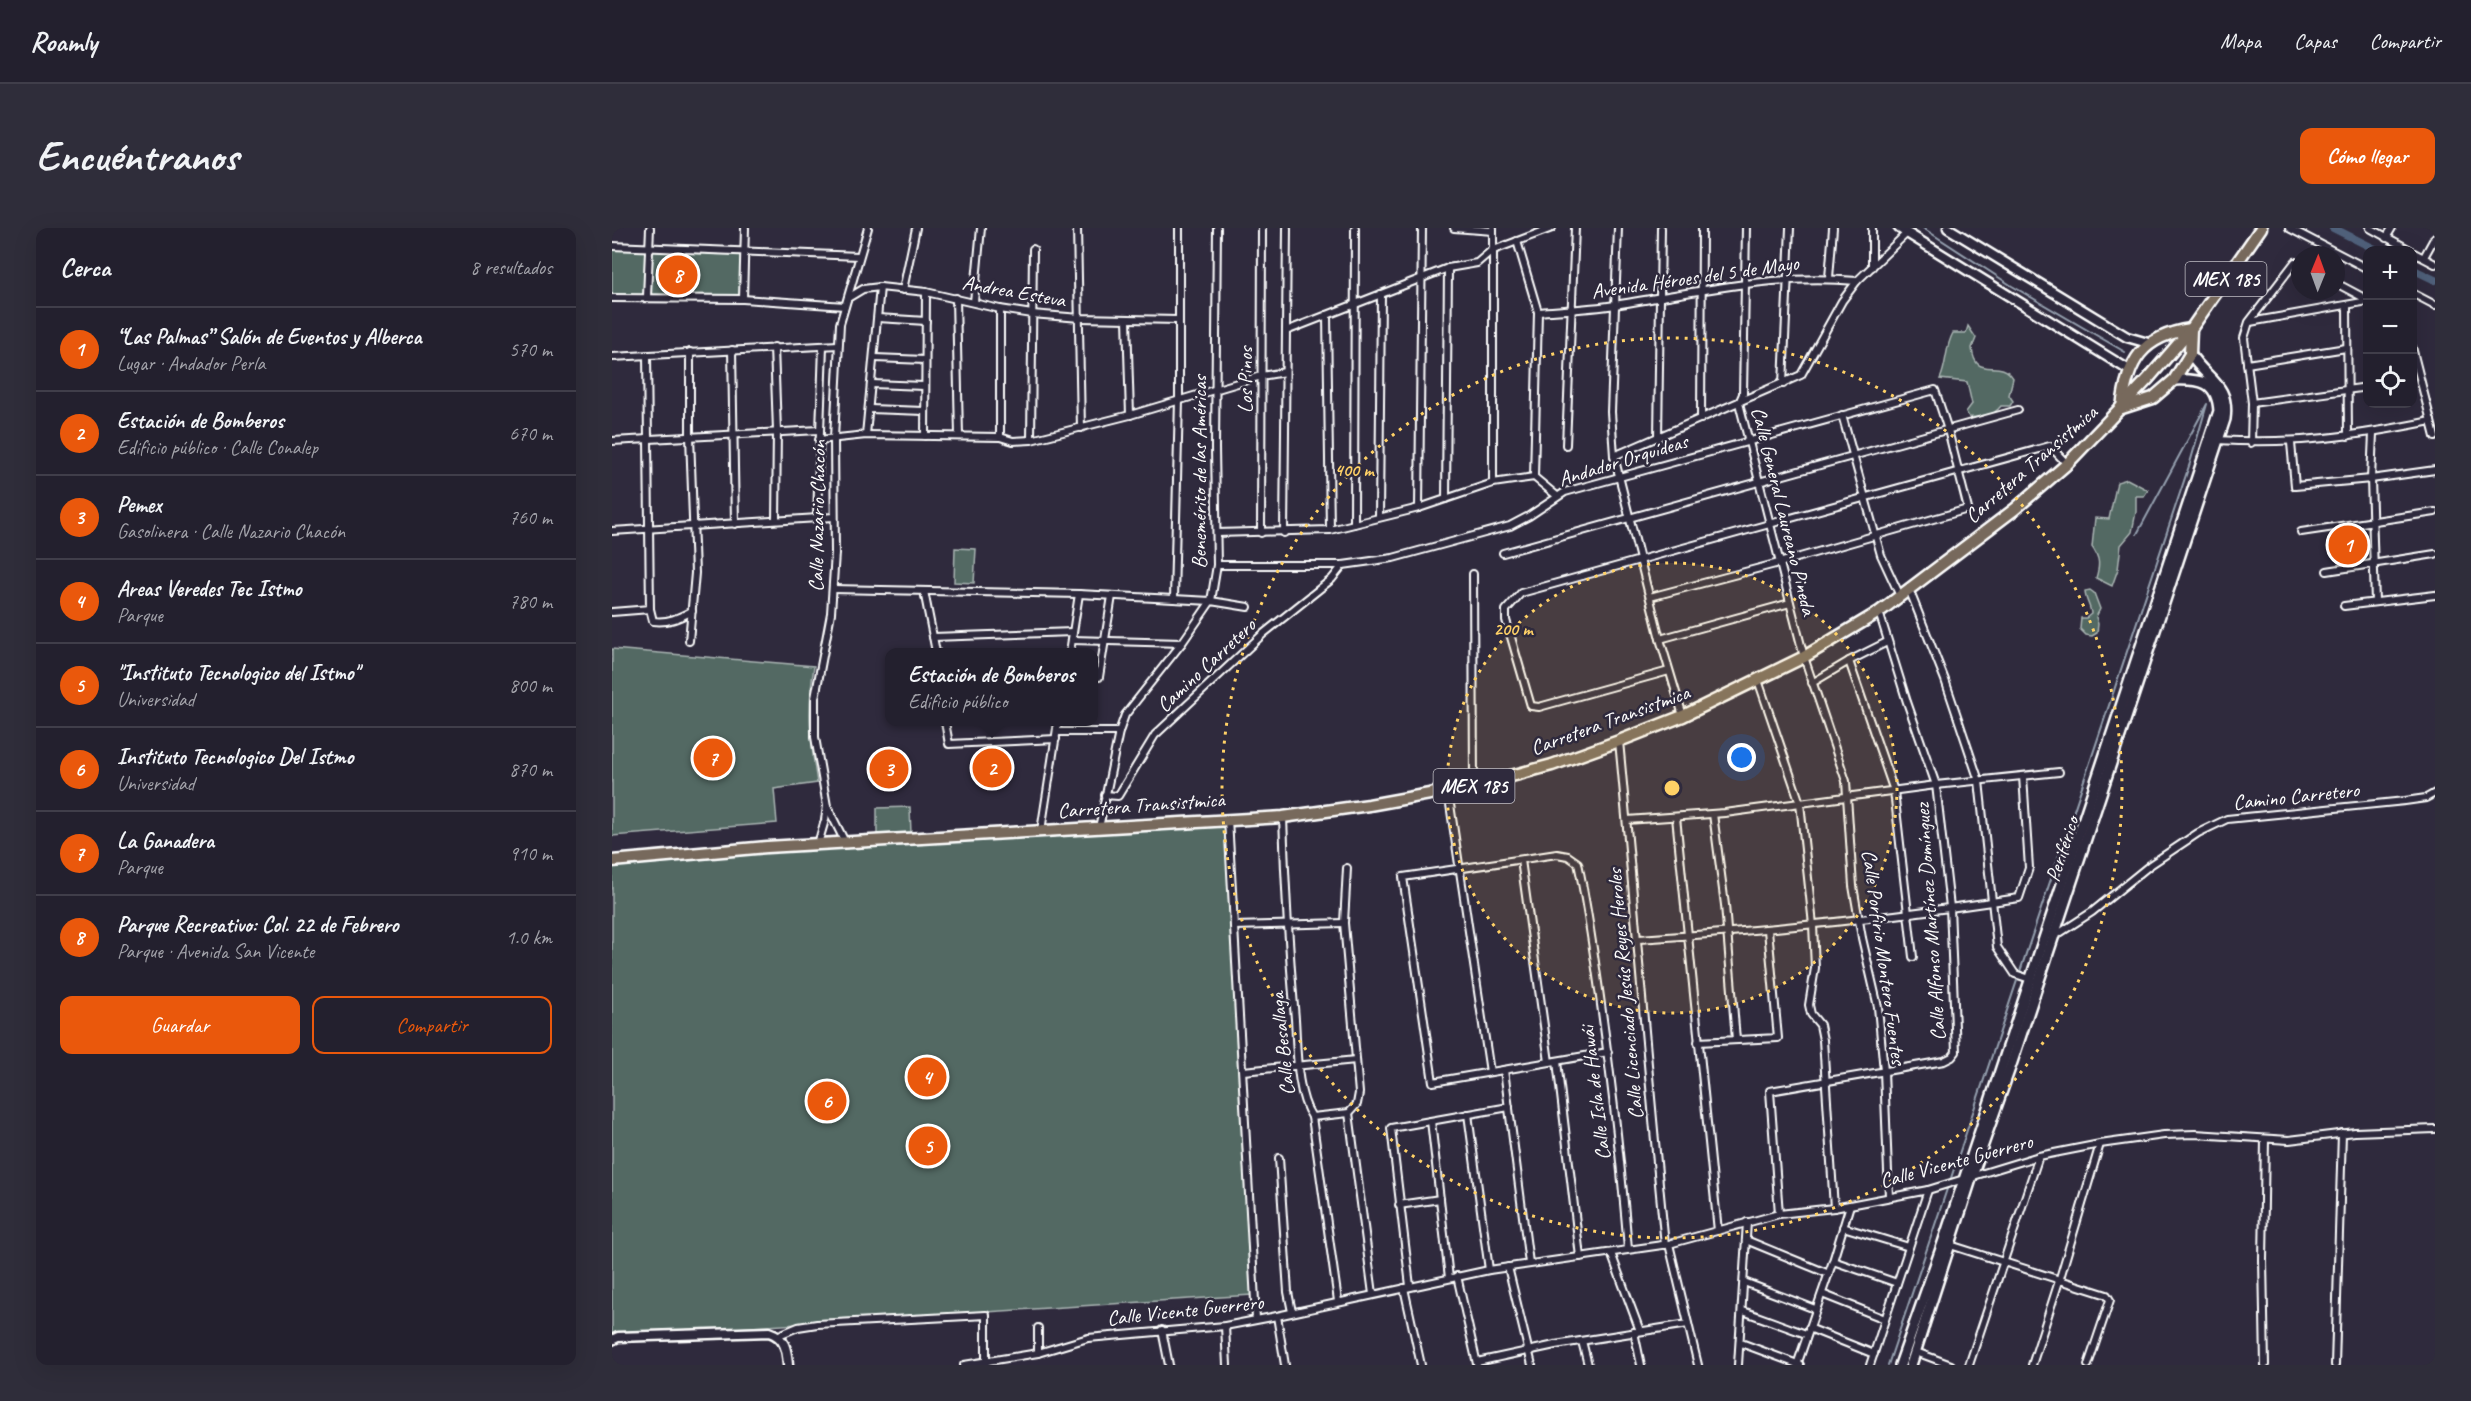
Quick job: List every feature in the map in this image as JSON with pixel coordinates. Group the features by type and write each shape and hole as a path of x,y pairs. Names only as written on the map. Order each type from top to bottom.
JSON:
{"main road":[{"name":"Carretera Transistmica","path":"612,861 845,842 1282,816 1369,805 1474,786 1552,765 1619,741 1683,716 1804,657 1879,612 2015,509 2067,464 2122,408 2191,329 2261,228"},
{"path":"2191,329 2190,354 2174,380 2153,398 2122,408 2129,370 2148,343 2178,331 2191,329"},
{"path":"2190,354 2197,366 2223,391 2222,399"},
{"path":"2174,380 2197,379 2211,387 2222,399"},
{"name":"Periférico","path":"2135,675 2225,418 2222,399"},
{"name":"Periférico","path":"2030,979 2052,938 2222,399"},
{"name":"Periférico","path":"1911,1365 2030,979 2131,688"},
{"name":"Periférico","path":"1900,1365 1947,1244"}],"street":[{"path":"647,297 650,228"},
{"path":"743,299 745,228"},
{"name":"Calle Nazario Chacón","path":"845,842 827,806 815,737 815,698 831,614 833,590 834,438 840,324 868,228"},
{"path":"903,290 916,228"},
{"path":"974,302 981,228"},
{"path":"1077,228 1081,428"},
{"path":"1174,599 1179,400 1179,228"},
{"name":"Benemérito de las Américas","path":"1099,828 1119,732 1125,715 1182,643 1211,601 1217,565 1216,228"},
{"name":"Los Pinos","path":"1261,533 1262,228"},
{"path":"1284,533 1287,228"},
{"path":"1354,524 1355,228"},
{"path":"1419,508 1422,228"},
{"path":"1454,228 1493,229 1491,251 1493,483"},
{"path":"1286,331 1448,268 1477,263 1491,251 1540,230 1552,228"},
{"path":"1566,445 1575,228"},
{"path":"1618,228 1611,412 1614,456 1660,639 1683,716"},
{"path":"1658,438 1661,228"},
{"path":"1701,418 1702,228"},
{"name":"Calle General Laureano Pineda","path":"1746,228 1743,393 1739,403 1804,657"},
{"path":"1783,384 1790,228"},
{"path":"1829,278 1833,228"},
{"path":"1872,228 1872,267"},
{"path":"1899,228 2129,370"},
{"path":"1948,228 2127,337 2148,343"},
{"path":"2289,228 2363,267"},
{"path":"2370,228 2401,246"},
{"path":"2386,238 2392,228"},
{"path":"1614,456 1801,375 1842,301 1857,281 1907,233"},
{"path":"2424,258 2435,237"},
{"path":"1517,241 1538,312 1534,477"},
{"path":"612,246 860,256"},
{"path":"1031,440 1033,249"},
{"path":"2417,254 2435,264"},
{"path":"1446,499 1448,268"},
{"path":"2252,442 2252,403 2244,338 2249,322 2291,271"},
{"name":"Avenida Héroes del 5 de Mayo","path":"1538,312 1614,306 1703,290 1789,279 1829,278 1857,281"},
{"path":"866,435 880,287"},
{"name":"Andrea Esteva","path":"848,297 863,289 880,287 926,292 1032,314 1127,320 1178,320"},
{"path":"2345,288 2365,300"},
{"path":"925,436 926,292"},
{"path":"1379,517 1381,294"},
{"path":"2417,296 2435,305"},
{"path":"612,298 743,299 845,306"},
{"path":"956,298 959,436"},
{"path":"2249,322 2363,302"},
{"path":"2347,306 2348,436"},
{"path":"1000,309 1000,438"},
{"path":"1327,315 1330,530"},
{"path":"878,318 926,321"},
{"path":"1127,320 1130,415"},
{"path":"612,357 838,345"},
{"path":"817,517 823,346"},
{"path":"774,347 777,431 776,520"},
{"path":"2247,364 2346,348"},
{"path":"732,350 735,524"},
{"path":"689,641 695,573 690,436 690,352"},
{"path":"2414,354 2435,437"},
{"path":"647,355 650,609 653,621 663,622 692,611"},
{"path":"875,358 925,360"},
{"path":"819,440 866,435 959,436 1013,441 1031,440 1130,415 1261,376 1285,372"},
{"path":"872,384 924,386"},
{"path":"2252,403 2363,388"},
{"name":"Andador Orquídeas","path":"1217,565 1343,565 1393,558 1510,526 1564,492 1935,390 1948,430"},
{"path":"870,409 924,411"},
{"path":"1503,553 2018,410"},
{"path":"1842,415 1881,555 1904,592 1946,680 1979,781 1997,947 2015,974 2030,979"},
{"path":"2217,440 2291,443 2373,433 2431,421"},
{"path":"612,441 819,430"},
{"path":"1650,597 1779,564 1968,509 1948,430"},
{"path":"2373,433 2372,521 2375,602"},
{"path":"2291,443 2295,486 2435,470"},
{"path":"1669,671 1539,707 1531,706 1527,700 1506,620 1506,610 1513,599 1521,593 2050,446 2067,464"},
{"path":"1217,533 1330,530 1419,508 1493,483 1534,477 1557,496"},
{"path":"2301,532 2435,512"},
{"path":"612,531 649,531 834,517"},
{"path":"2327,571 2435,554"},
{"name":"Camino Carretero","path":"1105,795 1118,796 1155,735 1263,634 1332,579 1343,565"},
{"path":"1473,574 1474,786"},
{"path":"833,590 1079,594 1211,601 1248,607"},
{"path":"924,591 935,648"},
{"path":"1070,648 1079,594"},
{"path":"2344,606 2435,595"},
{"path":"1098,677 1112,596"},
{"path":"1660,639 1790,603"},
{"path":"612,612 650,609"},
{"name":"Calle Alfonso Martínez Domínguez","path":"1879,612 1936,785 1950,907 1957,1042 1956,1052 1952,1058 1884,1071"},
{"path":"933,637 1072,636 1104,641 1182,643"},
{"path":"1812,683 1887,642"},
{"name":"Calle Porfirio Montero Fuentes","path":"1804,657 1846,782 1853,886 1878,1007 1884,1071 1889,1197"},
{"path":"1849,661 1894,791 1906,915 1913,957"},
{"path":"1758,680 1800,803 1813,925 1815,968 1809,1005 1811,1014 1820,1025 1834,1208"},
{"path":"946,726 949,744 1119,732"},
{"path":"1041,831 1057,726"},
{"name":"Calle Licenciado Jesús Reyes Heroles","path":"1619,741 1639,939 1650,1095 1667,1245 1698,1365"},
{"path":"1627,820 1713,814 1936,785 2059,772"},
{"path":"1639,939 1768,930 1858,918 1906,915 2019,898 2029,868 2023,776"},
{"path":"1448,791 1490,1072"},
{"name":"Camino Carretero","path":"2052,938 2092,912 2150,865 2198,833 2228,819 2405,801 2426,798 2435,793"},
{"name":"Calle Nazario Chacón","path":"818,844 827,806"},
{"path":"1713,814 1727,932 1736,1040"},
{"name":"Calle Besallaga","path":"1282,816 1287,924 1302,1094 1312,1118 1338,1301"},
{"path":"1676,817 1718,1231"},
{"path":"1228,818 1256,1319"},
{"name":"Calle Isla de Hawái","path":"1521,860 1557,854 1568,856 1578,863 1616,1113 1628,1249"},
{"path":"1549,1062 1521,860 1403,877 1433,1082 1608,1052"},
{"path":"1312,1118 1349,1113 1357,1104 1359,1093 1344,923 1347,868"},
{"path":"1234,926 1344,923"},
{"path":"1698,1042 1778,1038 1768,930"},
{"path":"1243,1071 1356,1060"},
{"path":"1557,1061 1580,1257"},
{"path":"1504,1070 1529,1263"},
{"path":"1779,1214 1770,1091 1884,1071"},
{"path":"1421,1365 1407,1287 1391,1128 1509,1107"},
{"path":"1349,1113 1373,1294"},
{"path":"1468,1114 1490,1270"},
{"path":"1431,1121 1440,1198 1453,1277 1477,1363 1582,1341 1688,1324"},
{"name":"Calle Vicente Guerrero","path":"964,1365 986,1364 1038,1353 1088,1338 1225,1326 1490,1270 1667,1245 1779,1214 1834,1208 1928,1190 2039,1156 2100,1144 2164,1135 2195,1134 2289,1140 2342,1133 2435,1129"},
{"path":"2336,1365 2342,1133"},
{"path":"2265,1139 2263,1260 2265,1365"},
{"path":"2032,1365 2100,1144"},
{"path":"1969,1365 2039,1156"},
{"path":"1279,1158 1288,1292 1292,1312"},
{"path":"1870,1365 1928,1190"},
{"path":"1399,1205 1440,1198"},
{"path":"1741,1343 1798,1365 1807,1331 1829,1274 1850,1205"},
{"path":"1738,1365 1747,1222"},
{"path":"1843,1227 1909,1247"},
{"path":"1746,1240 1829,1274"},
{"path":"1947,1244 2060,1278 2109,1297 2107,1310 2088,1365"},
{"path":"1611,1252 1637,1332 1641,1365"},
{"path":"1833,1262 1898,1283"},
{"path":"1508,1267 1532,1365"},
{"path":"1744,1282 1815,1309"},
{"path":"1822,1294 1885,1319"},
{"path":"1743,1311 1874,1354"},
{"path":"614,1338 760,1331 779,1335 798,1327 817,1324 986,1315 986,1364"},
{"path":"1277,1316 1285,1365"},
{"path":"1225,1326 1227,1365"},
{"path":"1038,1328 1038,1353"},
{"path":"1162,1330 1168,1365"},
{"path":"779,1335 786,1346 788,1365"},
{"path":"1582,1341 1588,1365"},
{"path":"1916,1352 1951,1365"}],"green space":[{"path":"612,246 744,252 743,299 612,298"},
{"path":"1968,326 1976,338 1972,348 1978,364 1983,367 2002,369 2013,378 2009,395 2013,401 2010,406 2001,406 1990,415 1982,417 1969,417 1966,412 1972,404 1967,382 1940,379 1953,333 1966,333"},
{"path":"2127,479 2148,490 2144,496 2136,496 2132,532 2121,545 2118,569 2112,586 2096,578 2099,562 2092,547 2095,518 2109,519 2117,482"},
{"path":"955,548 976,549 974,583 954,582"},
{"path":"2090,590 2094,593 2100,609 2096,617 2097,633 2092,636 2086,635 2080,629 2081,618 2086,618 2091,614 2085,591"},
{"path":"612,649 814,666 810,724 817,783 774,789 777,823 612,836"},
{"path":"910,807 911,834 877,835 877,808"},
{"path":"1228,818 1252,1295 612,1336 612,860"}],"waterway":[{"path":"1923,228 2012,286 2125,352"},
{"path":"2333,228 2369,246"},
{"path":"2417,271 2435,280"},
{"path":"1950,1181 2190,463 2207,404 2137,534"},
{"path":"1888,1365 1948,1186"}],"place":[{"name":"Parque Recreativo: Col. 22 de Febrero","path":"678,275"},
{"name":"“Las Palmas” Salón de Eventos y Alberca","path":"2348,545"},
{"name":"La Ganadera","path":"713,758"},
{"name":"Estación de Bomberos","path":"992,768"},
{"name":"Pemex","path":"889,769"},
{"name":"Areas Veredes Tec Istmo","path":"927,1077"},
{"name":"Instituto Tecnologico Del Istmo","path":"827,1101"},
{"name":"\"Instituto Tecnologico del Istmo\"","path":"928,1146"}]}
